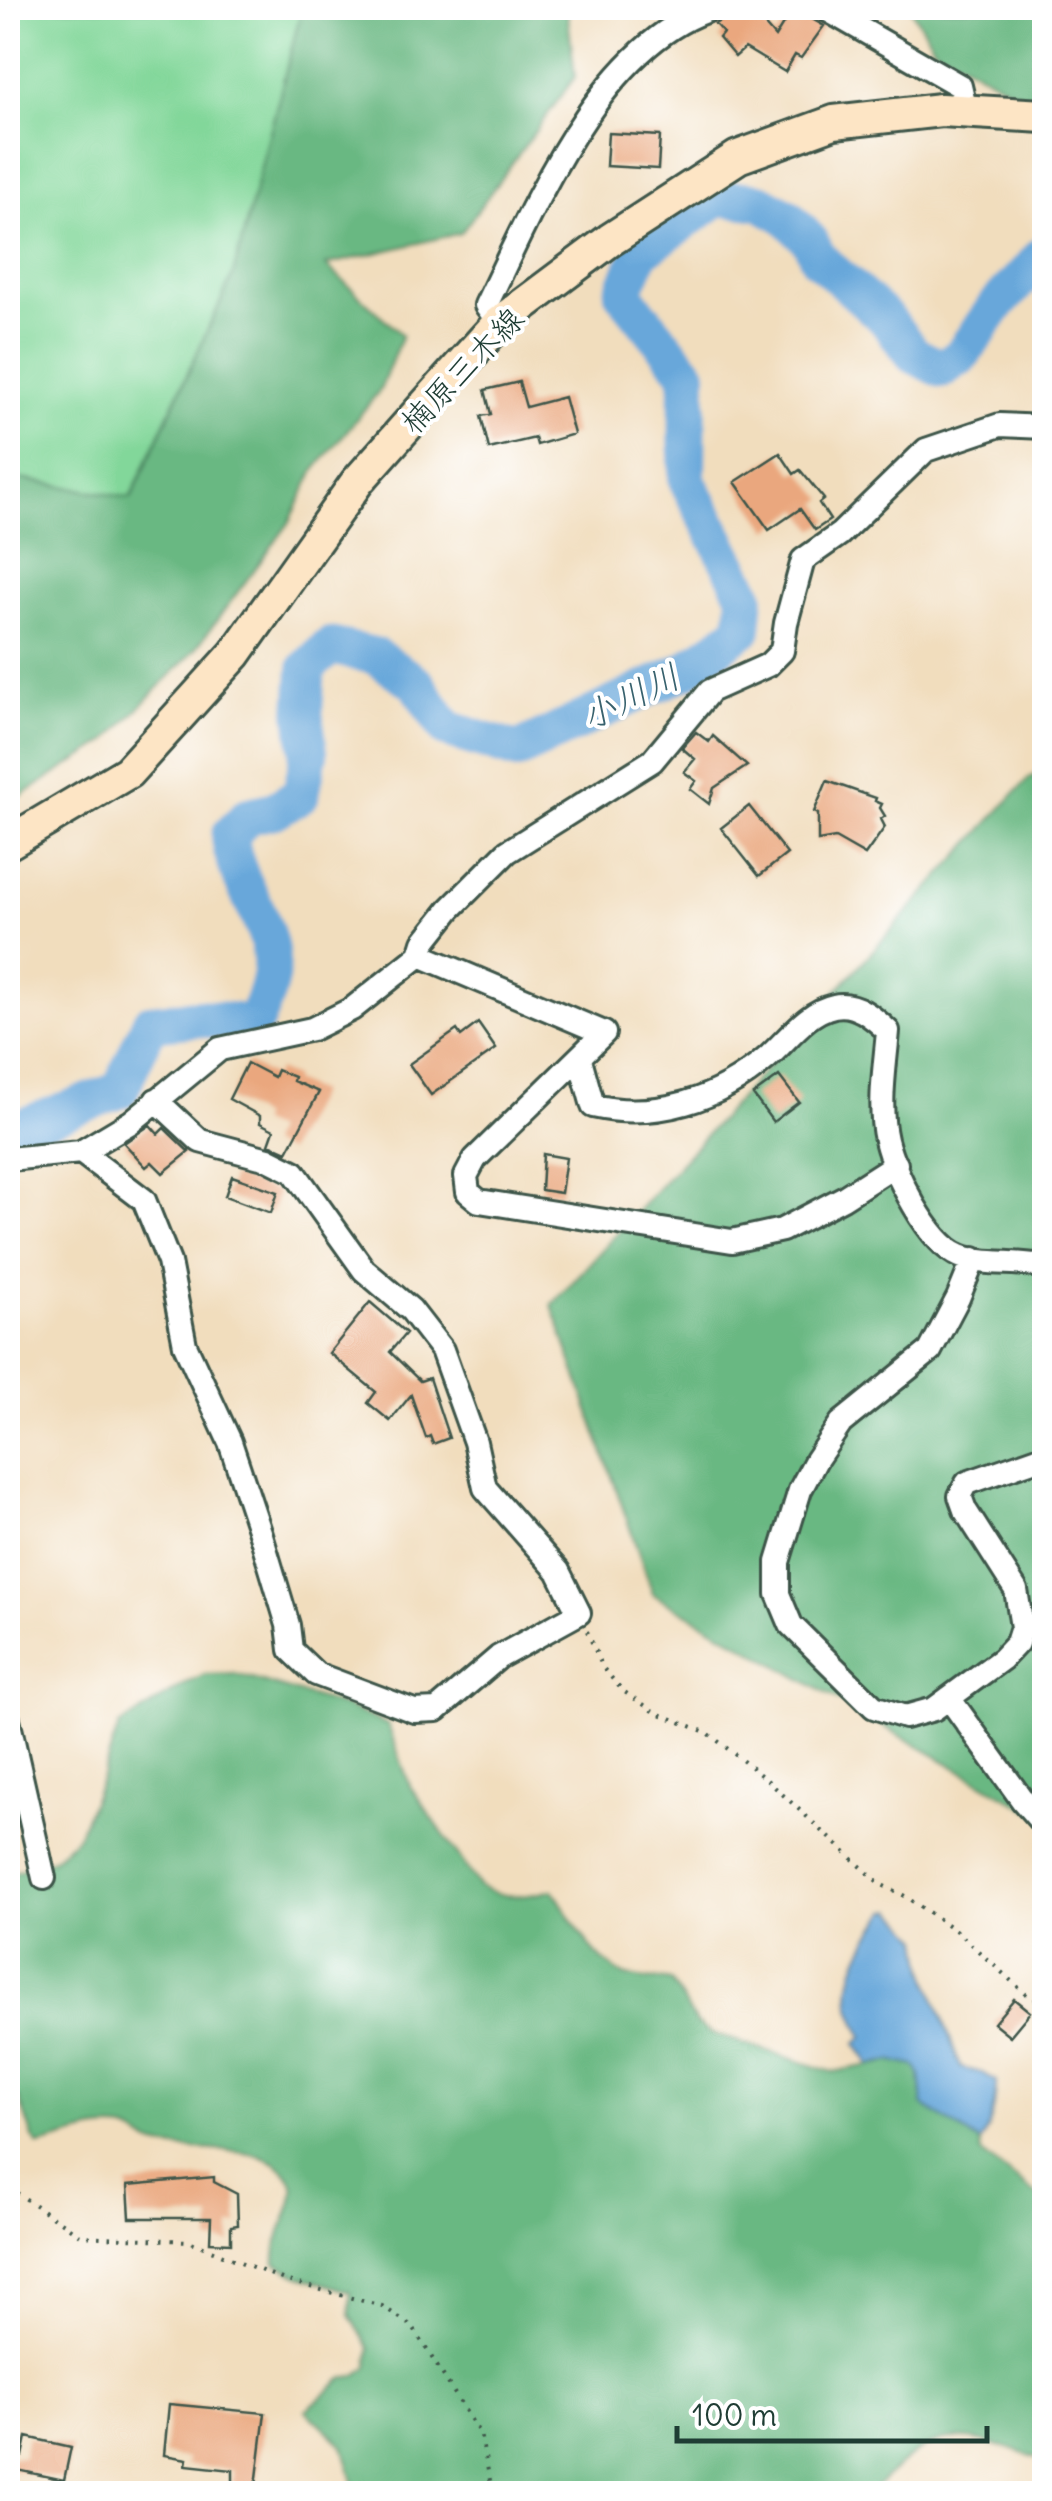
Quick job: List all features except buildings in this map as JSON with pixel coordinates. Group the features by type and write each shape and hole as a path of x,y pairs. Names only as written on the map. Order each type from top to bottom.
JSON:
{"main road":[{"name":"楠原三木線","path":"8,844 128,772 236,654 357,482 500,323 610,240 738,157 834,122 941,110 1044,116"}],"street":[{"path":"500,323 486,305 582,122 616,74 650,42 696,13 714,8"},
{"path":"824,8 960,86 966,112"},
{"path":"8,1159 81,1152 131,1122 220,1050 312,1029 352,1008 420,955 424,942 450,909 507,852 652,761 710,691 768,665 782,652 803,560 840,534 926,450 1000,425 1044,428"},
{"path":"420,955 604,1033 475,1158 466,1176 468,1192 479,1200 732,1242 782,1230 896,1164"},
{"path":"580,1059 593,1106 620,1112 667,1108 716,1093 765,1061 816,1012 839,1004 871,1014 888,1031 883,1099 886,1141 924,1225 945,1248 963,1257 1044,1267"},
{"path":"81,1152 144,1200 168,1262 185,1345 230,1442 261,1535 288,1625 291,1650 316,1674 414,1711 437,1710 498,1656 579,1613 558,1571 485,1488 474,1442 442,1350 411,1310 364,1270 294,1172 268,1159 200,1141 156,1100"},
{"path":"974,1259 930,1351 841,1423 800,1490 778,1562 778,1594 791,1625 874,1707 905,1716 934,1709 1002,1659 1017,1643 1022,1626 1016,1590 960,1496 967,1483 1044,1456"},
{"path":"949,1698 1044,1825"},
{"path":"8,1719 44,1878"}],"path":[{"path":"579,1613 602,1668 623,1691 655,1712 708,1733 768,1781 880,1884 904,1894 954,1930 1028,1996 1044,2002"},
{"path":"8,2187 81,2236 189,2241 284,2280 382,2306 412,2326 480,2434 493,2494"}],"green space":[{"path":"8,8 304,8 233,275 130,498 8,477"},
{"path":"302,8 567,8 575,77 461,233 326,265 402,335 380,390 315,470 289,523 194,651 106,742 21,796 8,793 8,477 131,498 233,275"},
{"path":"910,8 1044,8 1044,98 1024,97 935,48"},
{"path":"1044,771 1044,1818 653,1594 552,1305 1029,778"},
{"path":"235,1674 347,1707 388,1725 410,1786 479,1886 497,1894 516,1896 553,1890 600,1957 625,1975 671,1981 696,2023 711,2033 833,2072 892,2061 916,2066 923,2105 980,2142 981,2153 1044,2200 1044,2460 991,2444 950,2439 918,2451 868,2494 356,2493 343,2445 306,2410 343,2379 368,2367 370,2349 350,2315 351,2292 297,2275 275,2263 293,2190 282,2168 250,2154 156,2145 122,2129 96,2130 39,2145 19,2098 8,2092 8,1874 54,1859 77,1837 119,1726 189,1682 205,1675"}],"water":[{"path":"894,1910 920,1939 925,1970 961,2068 996,2081 988,2129 980,2142 923,2105 916,2066 892,2061 870,2064 856,2044 863,2037 851,2007 851,1981 866,1944 887,1911"}],"waterway":[{"name":"小川川","path":"8,1132 120,1090 150,1023 198,1018 254,1024 268,985 271,953 238,870 230,835 248,816 275,810 301,794 309,754 304,711 307,668 330,646 375,656 416,683 447,729 517,751 686,670 743,629 746,596 687,480 688,374 623,293 641,252 719,197 760,202 787,217 810,241 818,258 885,318 914,355 942,369 961,356 996,306 1044,254"}]}
